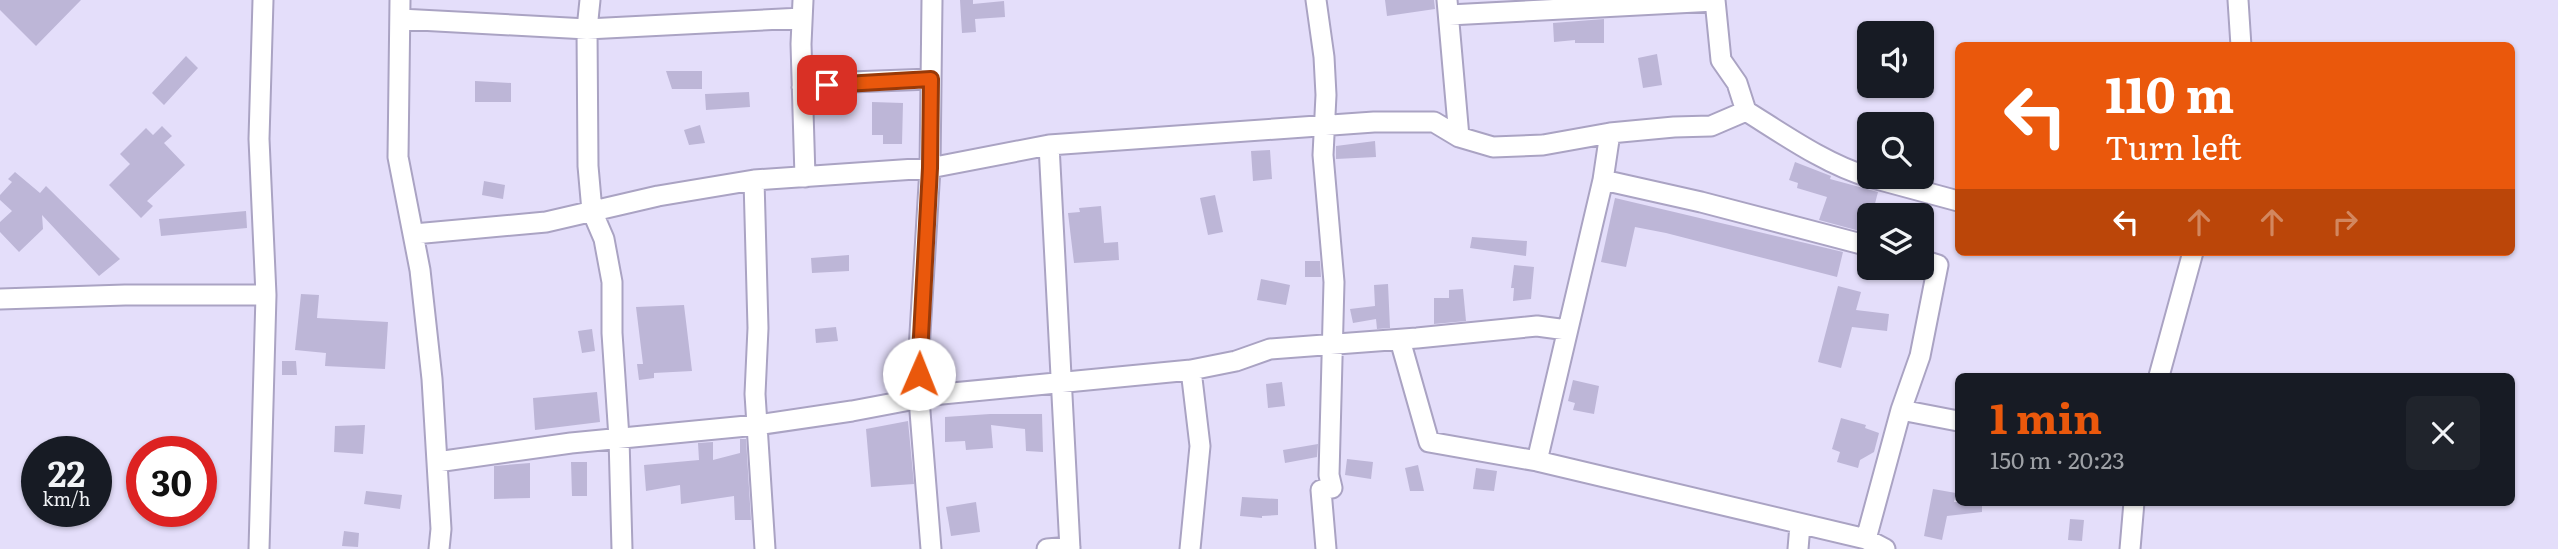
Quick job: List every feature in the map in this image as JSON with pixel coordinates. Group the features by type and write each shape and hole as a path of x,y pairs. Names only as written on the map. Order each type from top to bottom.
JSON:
{"street":[{"path":"259,549 266,295 259,138 263,0"},
{"path":"590,0 587,29 588,166 592,211 604,239 612,282 612,333 620,438 622,549"},
{"path":"931,549 919,399 919,350 930,168 932,0"},
{"path":"1316,0 1324,57 1328,225 1334,282 1329,475 1332,488 1321,490 1326,549"},
{"path":"1459,137 1448,8 1715,0 1721,60 1737,83 1746,111 1798,143 1857,173"},
{"path":"2238,0 2241,42"},
{"path":"439,549 441,529 431,365 420,270 398,157 400,9 587,29 803,9 805,177"},
{"path":"802,87 931,79"},
{"path":"414,234 546,222 658,196 754,180 930,168 1049,145 1324,125 1434,121 1459,137 1493,147 1543,145 1610,133 1711,126 1746,111"},
{"path":"1536,461 1602,180 1610,133"},
{"path":"1047,549 1070,548 1049,145"},
{"path":"754,180 758,328 755,394 765,549"},
{"path":"1602,180 1701,202 1857,243"},
{"path":"1914,189 1955,200"},
{"path":"2160,373 2192,256"},
{"path":"1866,539 1901,410 1920,356 1938,265 1934,264"},
{"path":"0,299 125,295 266,295"},
{"path":"437,462 620,438 757,425 942,394 1191,370 1270,349 1400,340 1537,326 1567,330"},
{"path":"1400,340 1429,442 1536,461 1866,539 1885,549"},
{"path":"1190,549 1200,446 1191,370"},
{"path":"1901,410 1955,420"},
{"path":"2130,549 2134,506"},
{"path":"1798,549 1800,525"}],"building":[{"path":"0,0 81,0 36,46 0,10"},
{"path":"960,0 973,0 973,4 1004,1 1005,17 975,19 976,32 962,33"},
{"path":"1385,0 1434,0 1435,9 1387,16"},
{"path":"1604,19 1604,43 1575,43 1575,40 1554,42 1553,23"},
{"path":"1657,54 1662,85 1643,88 1638,58"},
{"path":"186,56 198,68 164,105 152,93"},
{"path":"666,71 702,71 702,89 672,89"},
{"path":"475,81 511,83 511,102 475,102"},
{"path":"749,92 750,107 706,110 705,94"},
{"path":"872,102 903,103 902,144 883,144 883,135 872,135"},
{"path":"700,125 705,143 689,145 684,130"},
{"path":"162,126 172,136 164,143 185,165 147,201 153,206 141,218 109,185 130,164 120,154 146,128 153,135"},
{"path":"1375,141 1376,157 1336,159 1336,146"},
{"path":"1270,150 1272,179 1253,181 1251,151"},
{"path":"1795,162 1831,176 1830,179 1857,186 1857,189 1878,192 1875,203 1857,203 1857,230 1819,220 1827,197 1797,188 1798,183 1789,180"},
{"path":"15,172 40,193 46,186 120,259 99,276 42,215 43,229 19,252 0,232 0,222 12,211 0,200 0,195 12,182 8,179"},
{"path":"484,181 505,185 503,199 482,195"},
{"path":"1215,195 1223,232 1208,235 1200,198"},
{"path":"1615,198 1843,252 1837,277 1635,227 1626,267 1601,262"},
{"path":"1101,206 1104,243 1118,242 1119,260 1074,263 1068,213 1080,212 1079,208"},
{"path":"246,211 247,228 161,236 159,219"},
{"path":"1472,237 1527,241 1526,256 1470,248"},
{"path":"849,255 849,271 812,273 811,258"},
{"path":"1305,261 1320,261 1321,277 1305,277"},
{"path":"1514,265 1534,267 1531,299 1513,301 1514,288 1511,288"},
{"path":"1261,279 1290,285 1286,305 1257,300"},
{"path":"1388,284 1390,328 1377,329 1376,319 1353,323 1350,309 1375,306 1374,285"},
{"path":"1838,286 1861,292 1856,310 1889,314 1887,331 1852,327 1841,368 1818,362"},
{"path":"1463,289 1466,321 1434,324 1434,298 1449,298 1449,290"},
{"path":"301,294 319,295 317,318 388,322 385,369 325,366 326,353 295,350"},
{"path":"684,305 692,371 654,373 654,378 639,380 637,364 643,364 636,307"},
{"path":"836,327 838,341 816,343 815,329"},
{"path":"592,329 595,351 582,353 578,331"},
{"path":"282,361 296,361 297,375 282,375"},
{"path":"1573,380 1599,386 1594,414 1573,410 1575,403 1568,401"},
{"path":"1282,382 1285,406 1268,408 1266,384"},
{"path":"597,392 600,422 535,430 533,398"},
{"path":"1042,414 1043,452 1026,451 1025,429 991,425 993,448 966,450 965,441 945,442 945,417"},
{"path":"1841,418 1866,425 1865,428 1879,433 1874,452 1860,460 1858,468 1837,462 1840,452 1832,449"},
{"path":"908,421 914,484 871,487 866,429"},
{"path":"365,425 363,454 334,452 335,426"},
{"path":"740,439 746,439 751,520 735,520 734,496 681,504 680,485 646,491 644,465 699,460 698,443 713,442 713,460 740,453"},
{"path":"1318,444 1317,457 1285,463 1283,450"},
{"path":"1347,459 1373,462 1371,479 1345,475"},
{"path":"571,462 587,462 587,496 572,496"},
{"path":"530,463 530,498 494,499 494,466"},
{"path":"1418,465 1424,491 1410,491 1405,468"},
{"path":"1476,468 1497,471 1494,491 1473,489"},
{"path":"1933,489 1955,493 1955,506 1982,506 1982,512 1947,516 1942,540 1924,536"},
{"path":"366,491 402,495 400,509 364,504"},
{"path":"1242,497 1278,499 1278,515 1262,518 1240,516"},
{"path":"976,502 980,532 951,536 946,507"},
{"path":"2070,519 2084,520 2082,541 2068,540"},
{"path":"344,531 359,533 358,547 342,546"}],"route":[{"path":"827,85 931,79 930,168 919,374"}]}
